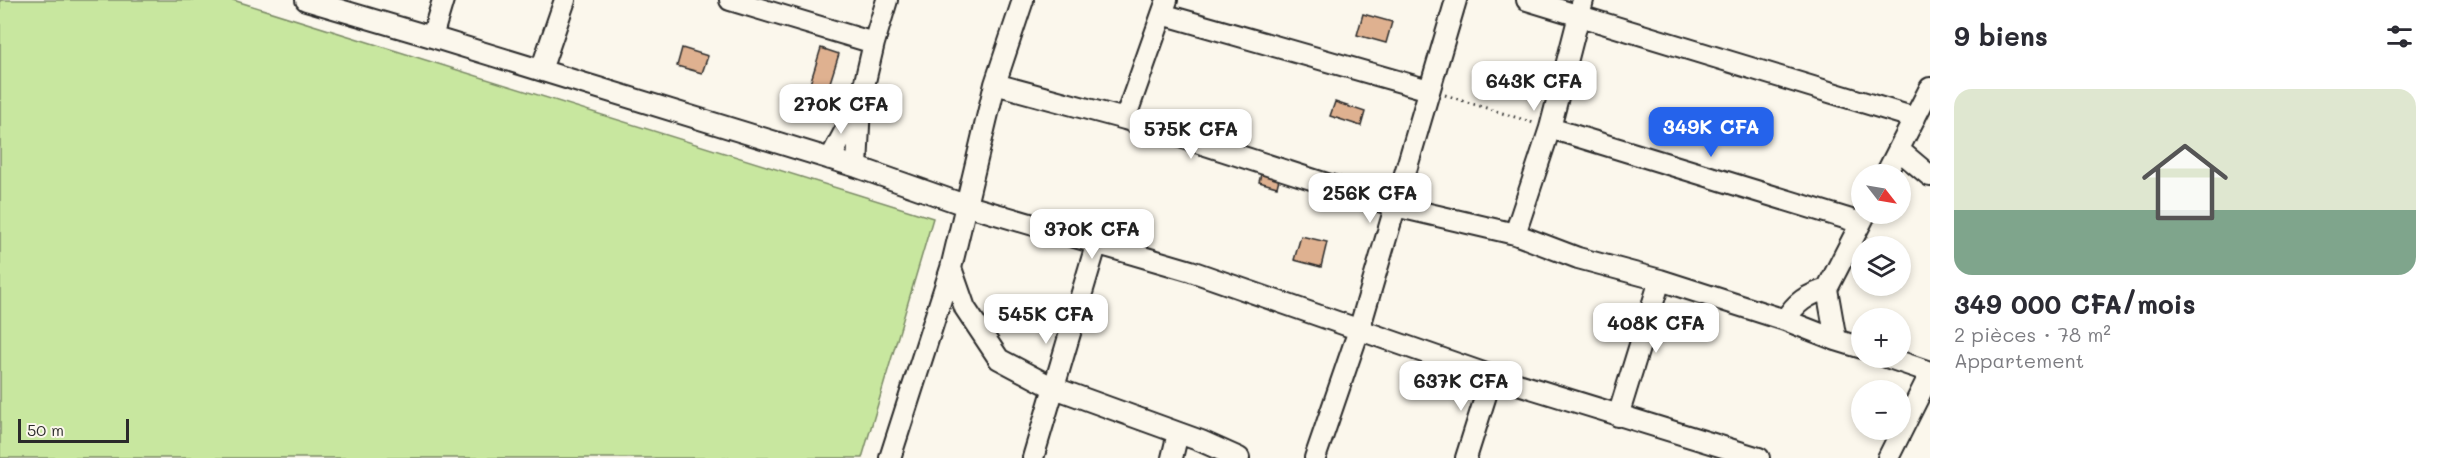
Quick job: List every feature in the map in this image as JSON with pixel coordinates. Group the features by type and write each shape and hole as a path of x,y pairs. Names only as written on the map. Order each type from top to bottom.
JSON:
{"street":[{"path":"306,0 856,167 965,205 1097,242 1726,454 1759,458"},
{"path":"432,38 443,0"},
{"path":"542,70 565,0"},
{"path":"730,0 873,43"},
{"path":"856,167 860,103 873,43 888,0"},
{"path":"890,458 951,268 995,84 1023,0"},
{"path":"1315,458 1359,330 1456,0"},
{"path":"1527,0 1580,9 1915,118"},
{"path":"1125,119 1165,7 1429,90"},
{"path":"1515,234 1550,128 1580,9"},
{"path":"995,84 1125,119 1395,206 1515,234 1578,258 1660,280 1785,320 1851,345"},
{"path":"1892,164 1930,88"},
{"path":"830,159 860,103"},
{"path":"1550,128 1851,214"},
{"path":"1899,150 1930,176"},
{"path":"1836,340 1827,289 1861,224"},
{"path":"1033,458 1052,387 1097,242"},
{"path":"951,268 965,308 995,354 1052,387 1239,458"},
{"path":"1618,416 1660,280"},
{"path":"1785,320 1805,296 1827,289"},
{"path":"1888,458 1930,373 1911,366"},
{"path":"1466,458 1492,376"},
{"path":"1172,458 1178,433"}],"path":[{"path":"1429,90 1550,128"}],"green space":[{"path":"0,0 233,0 933,218 862,458 0,458"}],"building":[{"path":"1363,14 1392,22 1386,43 1357,35"},
{"path":"682,48 708,56 702,73 677,66"},
{"path":"821,48 839,54 827,92 809,87"},
{"path":"1335,102 1365,112 1361,126 1330,116"},
{"path":"1261,174 1279,179 1277,187 1259,182"},
{"path":"1326,196 1342,200 1339,209 1324,204"},
{"path":"1301,236 1327,242 1321,267 1294,260"}]}
